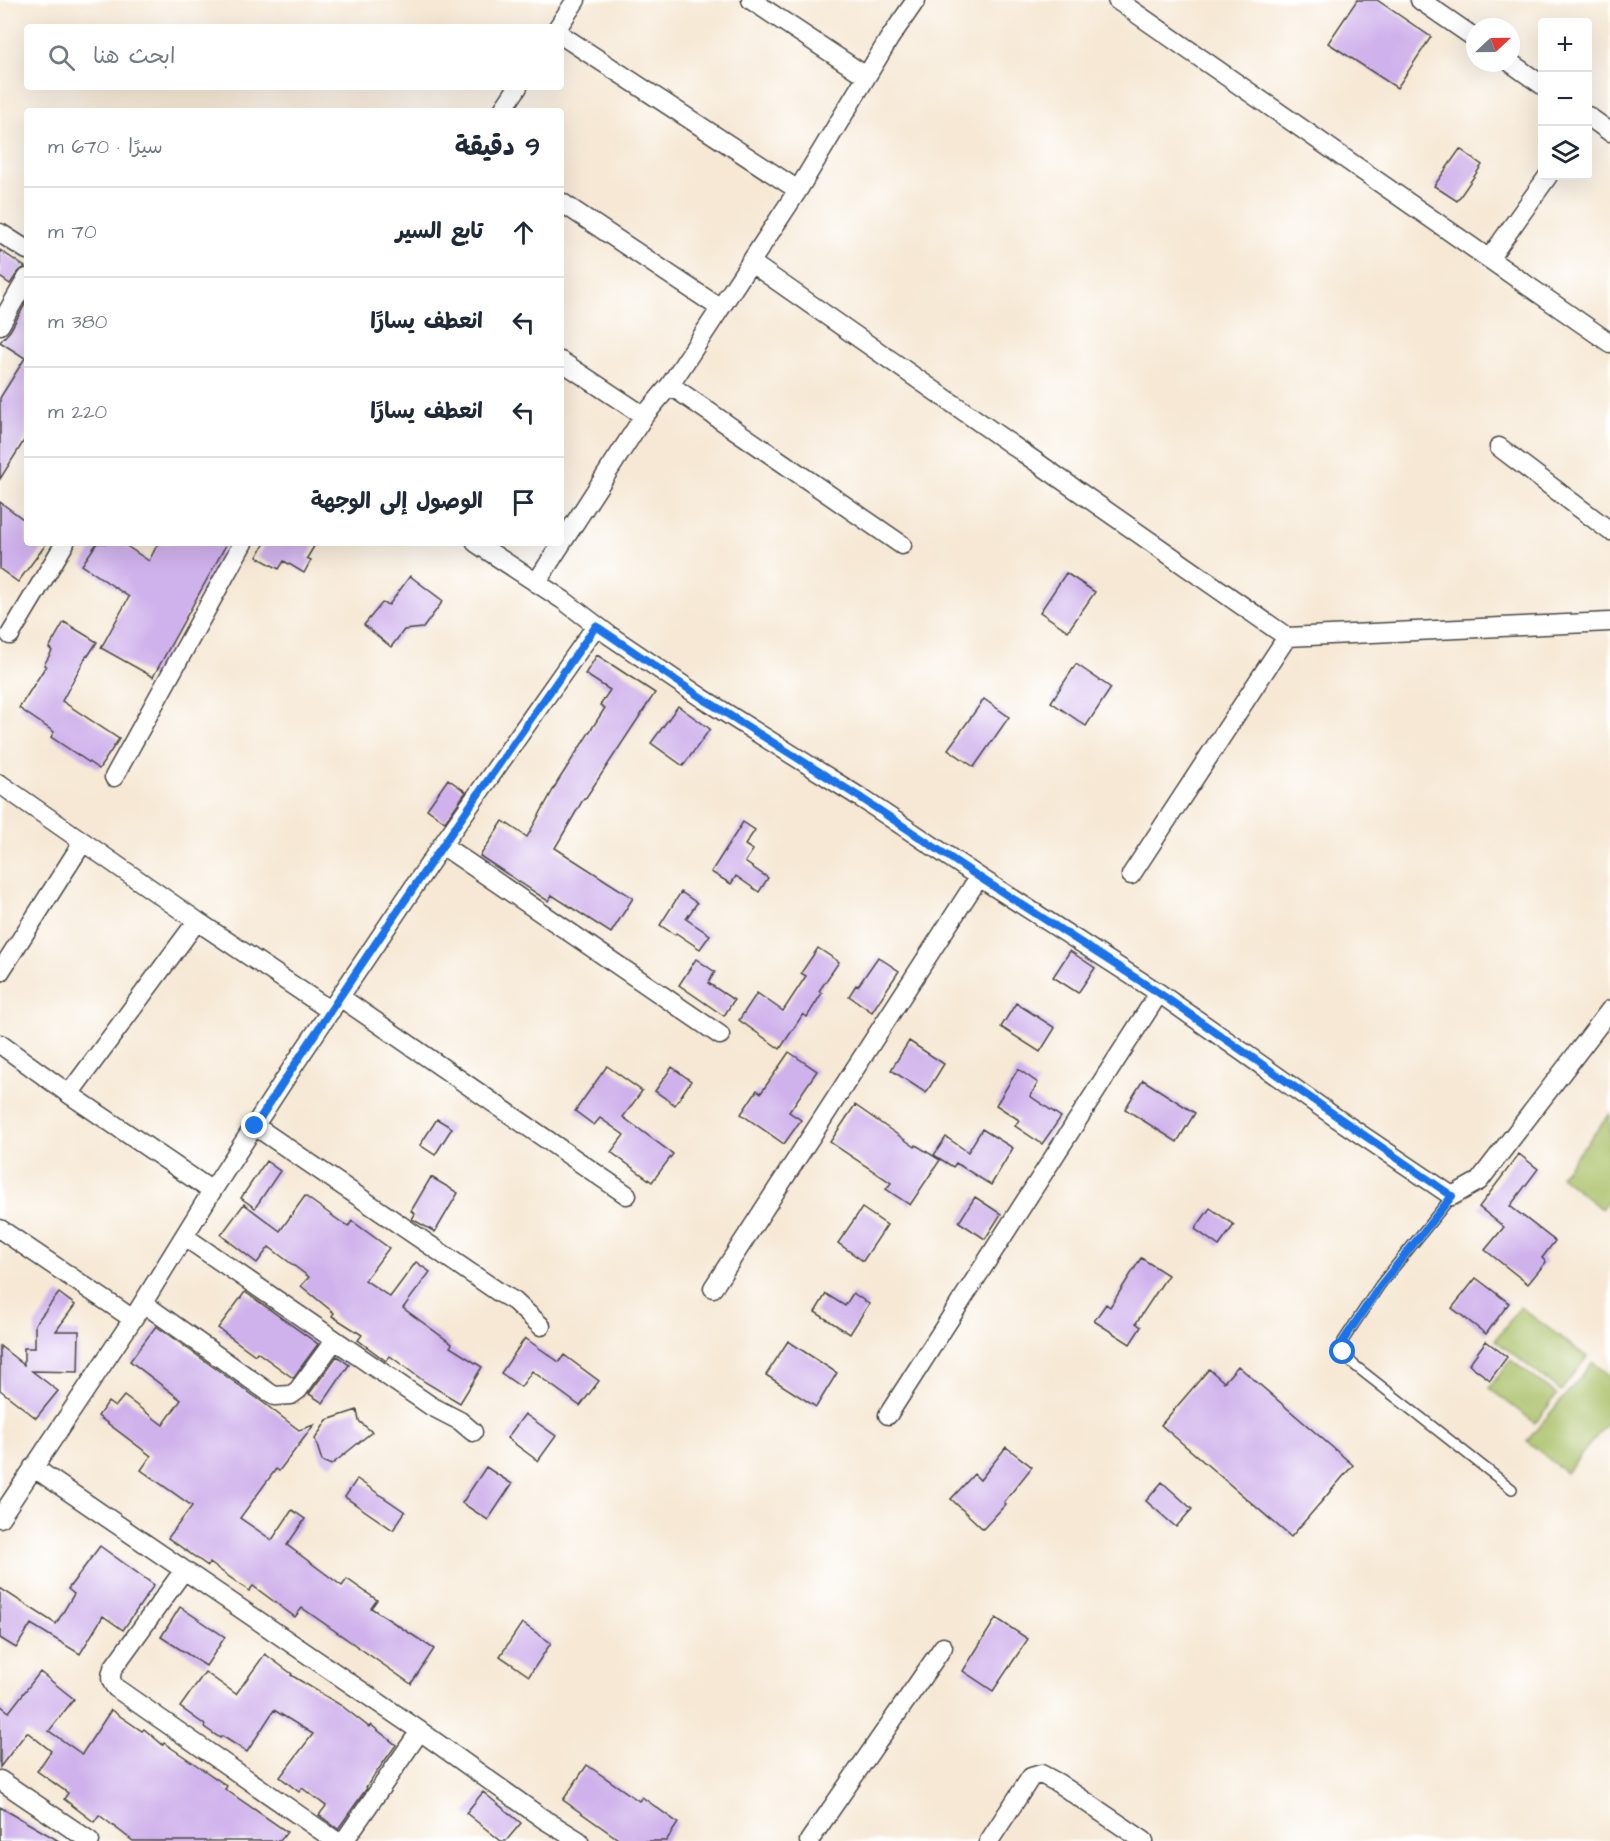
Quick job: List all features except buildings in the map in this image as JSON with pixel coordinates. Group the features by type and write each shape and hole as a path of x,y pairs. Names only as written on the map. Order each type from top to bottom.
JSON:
{"street":[{"path":"560,24 576,0"},
{"path":"751,0 867,76"},
{"path":"564,540 644,416 670,385 798,190 916,0"},
{"path":"1117,0 1610,343"},
{"path":"1420,0 1466,32"},
{"path":"564,37 798,190"},
{"path":"1520,69 1538,82"},
{"path":"504,108 516,90"},
{"path":"1592,120 1610,132"},
{"path":"1490,259 1545,180"},
{"path":"564,204 720,308"},
{"path":"0,233 24,248"},
{"path":"750,262 1287,637 1610,622"},
{"path":"0,325 24,283"},
{"path":"564,363 644,416"},
{"path":"670,385 902,545"},
{"path":"1499,447 1610,531"},
{"path":"10,635 63,546"},
{"path":"114,777 241,546"},
{"path":"480,546 563,600 596,626 702,698 861,798 1159,993 1452,1196 1479,1181 1610,1010"},
{"path":"536,583 560,546"},
{"path":"0,1518 133,1319 212,1191 335,1004 442,845 596,626"},
{"path":"1131,874 1287,637"},
{"path":"0,784 197,921 335,1004 627,1195"},
{"path":"0,972 83,842"},
{"path":"442,845 720,1035"},
{"path":"713,1288 979,877"},
{"path":"69,1094 197,921"},
{"path":"888,1415 1159,993"},
{"path":"0,1044 212,1191"},
{"path":"255,1126 514,1301 541,1326"},
{"path":"0,1229 133,1319"},
{"path":"185,1237 334,1341 431,1406 460,1421 473,1432"},
{"path":"143,1303 274,1396 291,1395 298,1390 334,1341"},
{"path":"33,1467 420,1731 542,1818 579,1841"},
{"path":"184,1570 113,1668 110,1675 111,1682 116,1688 336,1841"},
{"path":"809,1841 943,1647"},
{"path":"344,1841 420,1731"},
{"path":"989,1841 1031,1777 1041,1774 1144,1841"},
{"path":"0,1780 90,1841"}],"lane":[{"path":"1452,1196 1380,1286 1343,1341 1343,1352 1353,1364 1512,1489"}],"green space":[{"path":"1610,1114 1610,1198 1601,1209 1560,1176"},
{"path":"1520,1307 1587,1357 1561,1391 1495,1340"},
{"path":"1511,1360 1557,1395 1535,1423 1489,1388"},
{"path":"1593,1362 1610,1376 1610,1420 1566,1473 1527,1441"}],"route":[{"path":"255,1126 442,845 596,626 702,698 861,798 1159,993 1452,1196 1380,1286 1343,1341 1343,1352"}]}
